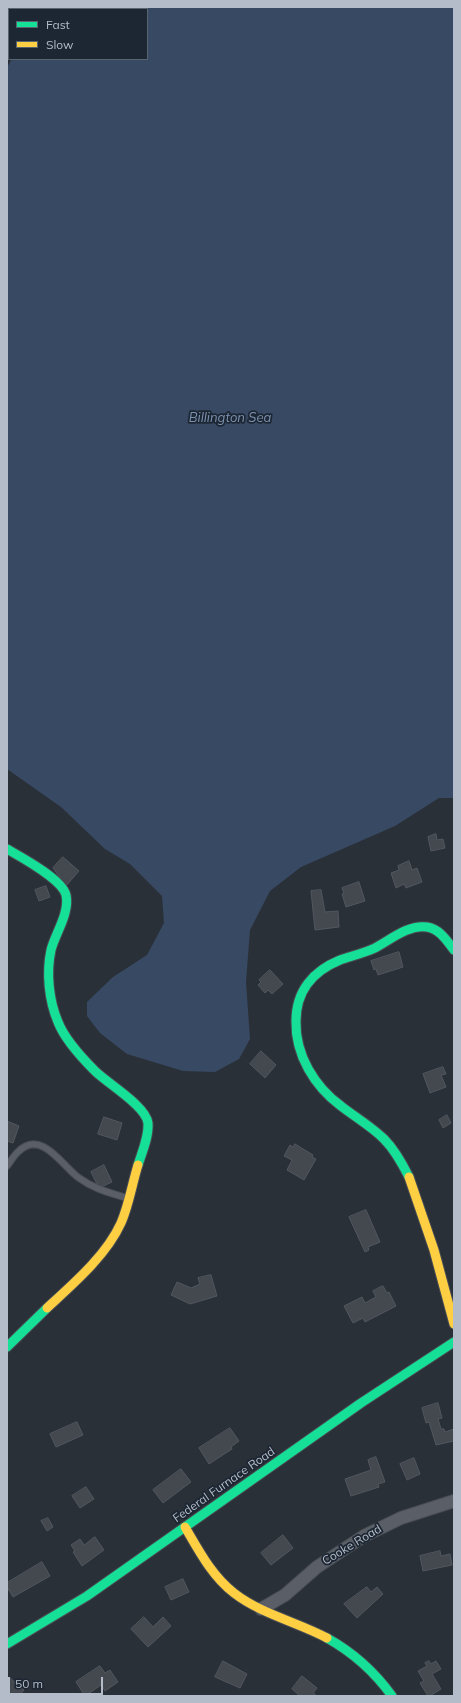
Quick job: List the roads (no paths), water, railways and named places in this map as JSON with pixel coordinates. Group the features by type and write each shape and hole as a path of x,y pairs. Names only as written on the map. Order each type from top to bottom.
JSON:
{"street":[{"path":"7,849 24,858 54,880 66,895 65,915 50,950 49,988 58,1023 69,1041 95,1071 138,1106 148,1122 147,1136 132,1184 129,1199 121,1223 109,1244 76,1281 7,1347"},
{"path":"454,950 447,939 438,931 427,926 408,929 372,949 328,964 312,976 298,1001 296,1014 296,1031 301,1051 310,1072 319,1087 331,1099 379,1133 397,1154 408,1172 440,1272 447,1306 454,1324"},
{"name":"Federal Furnace Road","path":"7,1644 87,1596 371,1396 416,1365 454,1342"},
{"name":"Cooke Road","path":"261,1609 285,1595 317,1567 364,1536 401,1518 454,1501"},
{"path":"185,1527 214,1575 235,1594 261,1609 321,1634 347,1649 374,1670 392,1696"}],"lane":[{"path":"7,1166 19,1151 28,1145 37,1145 55,1154 78,1177 101,1191 129,1199"}],"water":[{"name":"Billington Sea","path":"454,7 454,798 439,798 395,826 301,867 270,891 250,930 246,982 250,1039 239,1059 215,1072 183,1071 127,1054 100,1033 87,1016 87,1002 113,977 147,955 164,923 162,896 130,864 105,849 61,807 7,769 7,67 11,60 148,60 148,8 13,8"}]}
